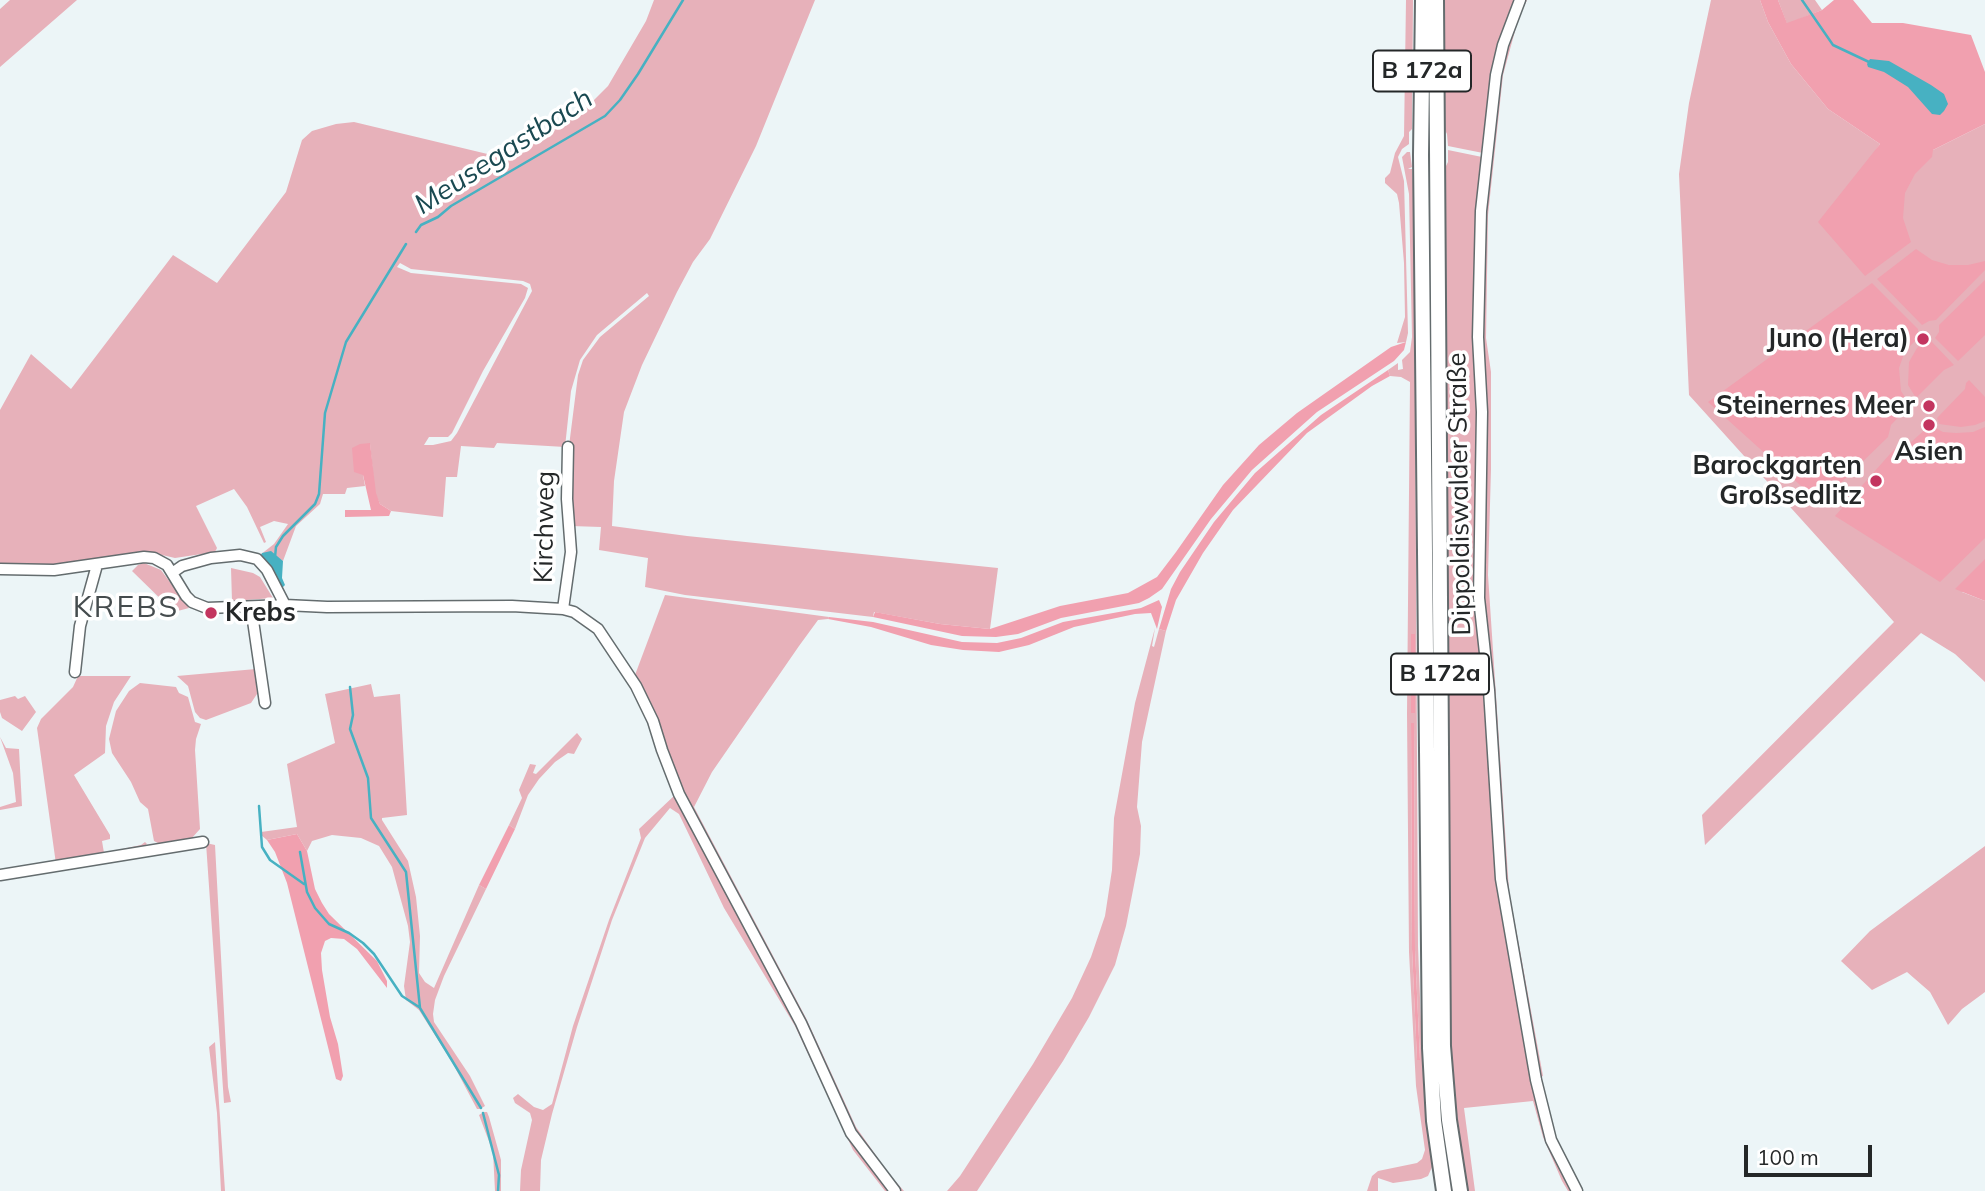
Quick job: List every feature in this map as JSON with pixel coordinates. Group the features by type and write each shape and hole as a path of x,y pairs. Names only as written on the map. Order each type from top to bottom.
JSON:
{"highway":[{"name":"B 172a","path":"1423,0 1429,148 1443,1046 1449,1120 1460,1191"},
{"name":"B 172a","path":"1436,0 1429,148 1430,1048 1434,1121 1444,1191"}],"street":[{"name":"Dippoldiswalder Straße","path":"1520,0 1503,45 1496,75 1480,211 1478,337 1482,412 1479,598 1489,690 1500,879 1544,1114 1551,1140 1577,1191"},
{"name":"Kirchweg","path":"563,609 571,552 567,499 568,447"},
{"path":"172,573 182,566 211,558 240,555 257,559 267,570 285,605"},
{"path":"0,569 54,570 153,558 167,565 186,596 199,606 207,608 285,605 512,606 574,612 598,629 628,672 653,721 680,794 801,1023 851,1133 895,1191"},
{"path":"75,673 80,626 97,565"},
{"path":"251,607 265,703"},
{"path":"0,875 203,842"}],"shaded area":[{"path":"10,0 77,0 0,67 0,9"},
{"path":"654,0 815,0 756,146 710,239 693,262 677,292 642,365 624,412 614,481 612,526 998,568 990,629 940,624 874,612 873,617 685,595 645,587 648,558 599,550 601,527 571,526 569,446 578,375 583,360 600,337 649,296 647,293 597,335 580,360 571,391 565,447 497,443 494,448 461,446 457,477 446,477 443,517 391,511 380,504 375,493 370,444 363,475 365,486 347,488 345,494 323,494 320,504 296,526 283,561 274,555 260,555 274,544 288,524 274,521 260,527 266,542 264,543 247,507 234,489 196,506 217,548 215,552 175,558 145,551 49,567 0,563 0,410 31,354 71,389 173,255 217,283 286,192 302,140 312,131 354,122 500,157 586,108 608,86 646,21","holes":["400,263 411,269 523,281 530,284 532,291 457,433 451,441 433,445 424,445 429,437 448,437 452,433 528,288 521,284 411,273 397,267"]},
{"path":"1406,0 1413,0 1412,129 1409,132 1409,144 1402,149 1398,157 1404,181 1408,333 1406,342 1397,343 1405,317 1404,263 1397,194 1385,183 1385,178 1390,173 1395,153 1404,136"},
{"path":"1444,0 1515,0 1499,44 1483,153 1448,146 1444,128"},
{"path":"1523,0 1527,0 1518,20 1503,75 1488,215 1486,338 1491,372 1491,469 1488,575 1509,891 1543,1076 1539,1078 1502,857 1483,575 1483,231 1500,75 1507,45"},
{"name":"Barockgarten Großsedlitz","path":"1711,0 1760,0 1768,22 1791,64 1828,109 1880,144 1876,150 1933,150 1985,124 1985,568 1962,592 1985,601 1985,682 1955,654 1921,633 1705,845 1702,815 1894,622 1689,395 1679,174 1689,103"},
{"path":"1760,0 1778,0 1787,23 1822,10 1834,0 1853,0 1872,23 1903,23 1971,35 1985,72 1985,124 1933,150 1932,157 1915,174 1905,193 1903,218 1911,242 1865,276 1818,222 1880,144 1828,109 1791,64 1768,22"},
{"path":"1778,0 1815,0 1822,10 1787,24"},
{"path":"1448,150 1482,157 1474,256 1479,404 1476,524 1496,859 1535,1094 1573,1191 1568,1191 1562,1181 1543,1137 1533,1101 1464,1108 1475,1191 1467,1191 1456,1107 1451,1043 1448,856 1445,168"},
{"path":"1410,152 1412,167 1408,169 1412,169 1414,195 1418,946 1423,1075 1432,1167 1428,1176 1421,1179 1393,1183 1378,1178 1378,1191 1367,1191 1372,1176 1378,1171 1417,1163 1422,1159 1425,1150 1416,1086 1409,952 1407,713 1410,382 1401,377 1390,376 1388,370 1398,363 1398,370 1403,369 1402,360 1410,352 1412,337 1409,194 1402,157","holes":["1411,723 1414,724 1415,950 1420,1059 1417,1059 1412,949"]},
{"path":"1916,249 1932,260 1949,265 1985,261 1985,270 1936,320 1922,325 1877,279"},
{"path":"1985,280 1985,335 1958,361 1935,338 1939,325"},
{"path":"1872,283 1918,329 1918,338 1905,351 1899,368 1901,391 1910,405 1891,425 1888,437 1820,503 1708,402"},
{"path":"1931,341 1954,365 1944,370 1916,398 1908,385 1909,362 1921,344"},
{"path":"1406,342 1404,350 1394,361 1317,412 1252,470 1211,519 1162,589 1149,598 1139,603 1061,618 1018,634 996,637 962,636 873,617 875,612 940,624 990,629 1060,606 1128,593 1157,577 1223,485 1259,445 1297,413 1391,347"},
{"path":"1388,370 1390,376 1307,433 1233,510 1203,553 1176,600 1166,631 1159,629 1171,589 1180,572 1214,522 1255,473 1321,415"},
{"path":"1969,380 1985,397 1985,421 1961,427 1939,424 1937,418 1965,389"},
{"path":"1930,425 1943,432 1956,433 1973,432 1985,427 1985,538 1940,582 1835,516 1898,445 1908,445"},
{"path":"370,443 376,493 380,504 391,511 389,516 345,517 345,510 371,510 363,475 354,472 352,448"},
{"path":"1985,559 1985,601 1955,589"},
{"path":"144,563 161,570 189,608 174,612 132,571"},
{"path":"231,568 260,577 273,598 232,601"},
{"path":"665,595 829,617 818,620 799,646 712,772 694,807 806,1018 856,1127 904,1191 899,1191 855,1131 681,791 656,719 635,675"},
{"path":"1159,600 1162,607 1157,629 1151,613 1135,614 1074,627 1029,645 999,652 931,645 871,627 828,619 873,622 962,642 997,643 1021,638 1063,622 1141,608"},
{"path":"1155,628 1154,647 1159,629 1166,631 1142,742 1137,807 1141,826 1140,854 1126,926 1115,965 1063,1061 977,1191 947,1191 960,1176 1033,1064 1072,998 1091,957 1105,916 1112,870 1114,818 1135,703"},
{"path":"1411,634 1415,634 1415,713 1411,713"},
{"path":"256,669 257,694 251,703 206,720 195,712 188,686 177,676"},
{"path":"78,676 131,676 114,702 106,726 105,753 74,775 110,835 110,839 102,841 104,853 145,842 147,844 141,849 56,864 37,728 41,719 73,687"},
{"path":"140,683 176,687 179,693 188,697 195,722 201,724 195,750 200,829 191,839 160,844 154,841 148,809 140,802 131,782 112,753 109,739 116,711 129,691"},
{"path":"371,684 374,697 400,694 407,815 382,820 408,861 416,897 420,936 419,973 425,982 434,988 479,885 486,889 444,976 433,1014 434,1022 470,1076 485,1106 480,1109 477,1109 452,1062 419,1010 406,1000 404,986 410,942 408,926 392,867 379,846 361,838 332,835 312,841 307,851 297,834 267,840 261,835 261,832 297,827 287,764 335,743 325,694"},
{"path":"15,696 18,699 25,696 36,712 22,731 2,718 0,712 0,700"},
{"path":"1411,723 1414,723 1415,949 1420,1060 1417,1060 1412,949"},
{"path":"577,733 582,739 574,754 568,753 555,762 539,779 528,795 515,829 509,825 522,798 519,790 530,764 536,765 533,773 536,774"},
{"path":"0,737 6,748 19,749 22,806 0,810 0,807 16,802 13,773"},
{"path":"676,794 797,1023 848,1133 890,1191 885,1191 853,1150 795,1026 724,908 679,814 670,808 645,838 612,920 552,1114 541,1160 540,1191 520,1191 521,1170 532,1120 530,1113 515,1103 513,1098 518,1094 534,1107 543,1110 552,1104 573,1026 609,920 641,838 639,829"},
{"path":"509,825 515,829 486,889 479,885"},
{"path":"297,834 307,851 315,889 322,903 329,914 377,961 387,981 387,988 357,949 344,939 331,938 325,941 321,953 322,970 330,1017 338,1044 343,1076 341,1081 336,1079 287,883 275,852 267,840"},
{"path":"206,843 215,845 231,1102 224,1103"},
{"path":"1985,846 1985,992 1962,1009 1948,1025 1930,992 1907,972 1872,990 1841,961 1870,931"},
{"path":"215,1042 225,1191 221,1191 217,1113 209,1047"},
{"path":"487,1112 489,1117 501,1160 501,1191 495,1191 493,1152 479,1115"}],"water":[{"path":"1870,59 1889,61 1944,94 1948,104 1944,111 1940,115 1932,114 1908,87 1884,72 1868,67"},
{"path":"271,551 283,561 282,578 285,585 282,588 260,557 262,553"}],"waterway":[{"name":"Meusegastbach","path":"416,232 421,225 438,217 451,206 605,116 638,74 683,0"},
{"path":"1802,0 1833,45 1869,62"},
{"name":"Meusegastbach","path":"275,557 276,547 283,536 315,504 319,494 325,413 346,342 406,244"},
{"name":"Meusegastbach","path":"350,687 353,715 350,729 368,778 371,818 406,872 420,1008 481,1108"},
{"path":"259,806 262,847 270,860 304,884"},
{"path":"300,852 307,892 315,908 329,924 363,943 374,954 402,996 419,1007"},
{"name":"Meusegastbach","path":"483,1113 499,1175 498,1191"}],"place":[{"name":"Juno (Hera)","path":"1923,339"},
{"name":"Steinernes Meer","path":"1929,406"},
{"name":"Asien","path":"1929,425"},
{"name":"Barockgarten Großsedlitz","path":"1876,481"},
{"name":"Krebs","path":"211,613"}],"district":[{"name":"KREBS","path":"126,608"}]}
